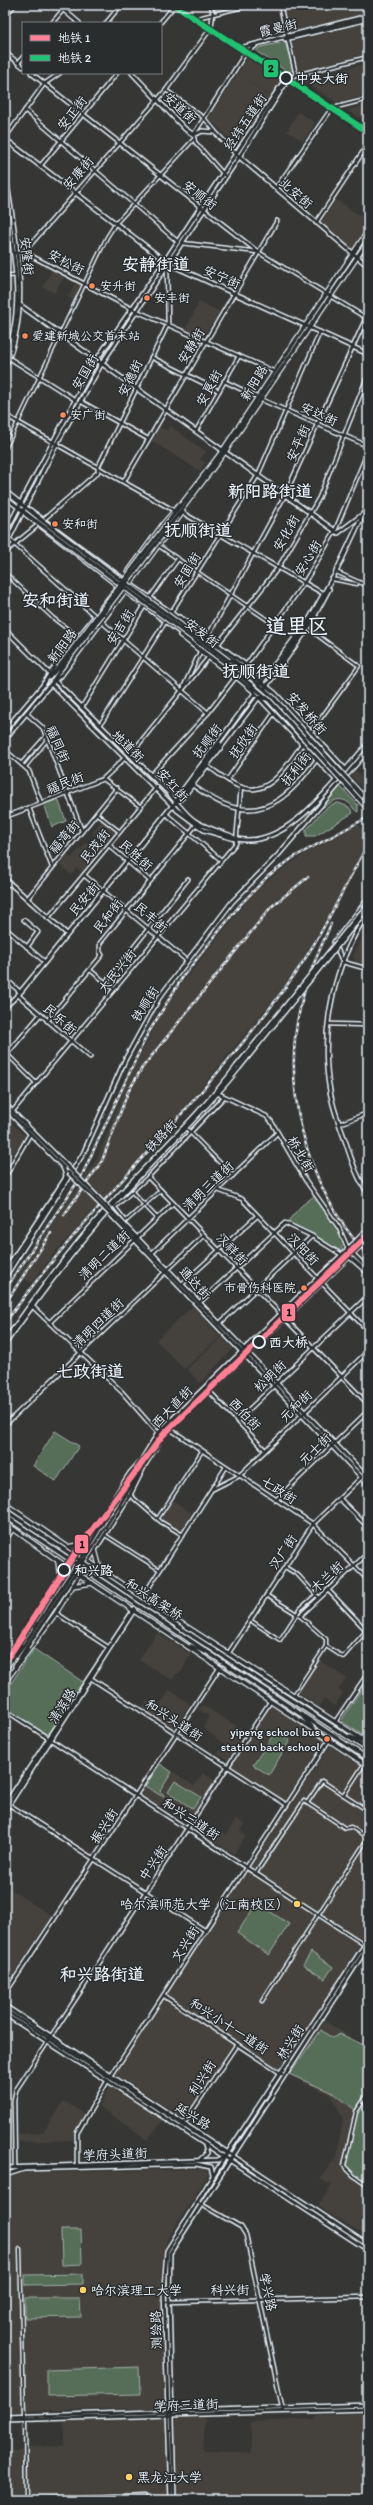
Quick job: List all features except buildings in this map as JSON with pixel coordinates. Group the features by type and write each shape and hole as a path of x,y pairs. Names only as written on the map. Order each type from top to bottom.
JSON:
{"highway":[{"name":"新阳路","path":"224,451 273,371 368,230"},
{"name":"新阳路","path":"123,579 175,513 184,504 262,400 368,241"},
{"name":"新阳路","path":"130,584 182,513 184,504"},
{"name":"新阳路","path":"59,669 175,513"},
{"name":"安发街","path":"38,521 228,662 266,686 271,698 368,809"},
{"path":"123,579 130,584 129,589 125,591 119,589 118,586 120,580 123,579"},
{"path":"210,642 228,662"},
{"path":"202,651 228,662"},
{"name":"安发街","path":"228,662 252,684 271,698 368,802"},
{"path":"252,684 257,695 271,698"},
{"path":"5,1504 87,1562 368,1744"},
{"name":"和兴高架桥","path":"5,1510 194,1637"},
{"name":"和兴高架桥","path":"5,1516 214,1656"},
{"path":"5,1523 57,1560 270,1702 367,1764"},
{"path":"65,1547 71,1548 85,1543"},
{"path":"5,1671 85,1543"},
{"path":"5,1682 56,1612 87,1562 92,1548"},
{"path":"92,1548 100,1570"},
{"name":"西大直街","path":"5,1671 25,1646 92,1548"},
{"path":"57,1560 61,1571 60,1582"},
{"path":"72,1586 93,1583"},
{"path":"194,1637 217,1647"},
{"path":"194,1637 368,1750"},
{"path":"182,1643 214,1656 368,1758"},
{"name":"西大直街","path":"5,1682 25,1646"},
{"path":"298,1712 317,1732"},
{"path":"342,1734 368,1744"}],"main road":[{"path":"5,16 14,5"},
{"path":"58,5 78,22"},
{"path":"176,5 368,132"},
{"name":"霞曼街","path":"246,52 254,46 368,17"},
{"name":"霞曼街","path":"240,48 287,38"},
{"name":"安道街","path":"133,74 156,100 194,135"},
{"name":"经纬五道街","path":"223,173 284,81 288,79"},
{"name":"经纬五道街","path":"226,177 288,79"},
{"path":"194,135 202,131 215,132"},
{"name":"北安街","path":"215,132 236,154 352,254 368,266"},
{"name":"安宁街","path":"5,138 165,261 168,265 368,354"},
{"name":"安隆街","path":"5,171 20,305 17,330 7,358"},
{"name":"安国街","path":"5,533 96,359 165,261 223,173"},
{"name":"安国街","path":"5,547 57,443 102,363 226,177"},
{"name":"安隆街","path":"5,198 15,253 16,275 16,306 13,330 5,367"},
{"path":"20,305 335,531 340,533 362,515"},
{"name":"安发街","path":"5,491 19,506"},
{"name":"安发街","path":"5,497 44,519 123,579"},
{"path":"336,572 368,504"},
{"name":"安发街","path":"24,509 118,586"},
{"name":"安发街","path":"24,509 38,521"},
{"path":"171,613 261,682 307,623 332,579"},
{"path":"266,686 309,629 322,604 332,579"},
{"name":"安发街","path":"130,584 171,613 208,636 246,665"},
{"name":"新阳路","path":"43,685 49,674 118,586"},
{"name":"安发街","path":"125,591 257,695"},
{"name":"新阳路","path":"47,688 55,681 125,591"},
{"path":"278,665 322,604"},
{"path":"5,630 49,674"},
{"name":"安发街","path":"202,651 208,658 235,678"},
{"name":"新阳路","path":"5,730 43,685 59,669"},
{"name":"新阳路","path":"5,739 47,688 59,669"},
{"name":"安红街","path":"55,681 151,775 189,817 203,827 236,839 250,839 272,834 300,818 316,804 335,780"},
{"name":"地道街","path":"52,684 196,825 210,833 236,839"},
{"name":"安发桥街","path":"266,686 311,732 347,772"},
{"name":"安发桥街","path":"257,695 338,783"},
{"name":"抚顺街","path":"175,803 207,766 257,695"},
{"name":"抚顺街","path":"175,803 179,794 257,695"},
{"name":"抚顺街","path":"175,803 220,744"},
{"path":"335,780 344,768 368,744"},
{"name":"铁顺街","path":"5,1277 72,1174 148,1016 186,960 232,902 279,854 347,772 368,750"},
{"name":"民安街","path":"5,1007 45,962 175,803"},
{"path":"5,880 67,934"},
{"path":"343,962 334,942 368,898"},
{"name":"铁路街","path":"5,1340 87,1230 217,1094 368,904"},
{"path":"237,1068 368,908"},
{"path":"368,913 343,962 335,990 329,1024 327,1070 332,1101 339,1124 358,1177 368,1193"},
{"path":"5,1104 30,1134 63,1167 69,1171"},
{"path":"5,1108 12,1113 69,1171"},
{"path":"5,1271 65,1179 66,1175 63,1167"},
{"name":"通达街","path":"69,1171 182,1284 198,1304"},
{"name":"西大直街","path":"147,1457 158,1433 368,1230"},
{"path":"362,1235 367,1240"},
{"name":"通达街","path":"136,1239 152,1253 198,1304 368,1484"},
{"name":"西大直街","path":"92,1548 147,1457 170,1429 367,1240"},
{"path":"349,1247 368,1269"},
{"path":"343,1254 349,1257 368,1273"},
{"name":"铁路街","path":"5,1344 31,1305"},
{"name":"通达街","path":"303,1414 368,1478"},
{"path":"92,1548 105,1534 130,1495 147,1457"},
{"path":"85,1543 130,1473 147,1457"},
{"name":"清滨路","path":"50,1739 108,1647 142,1598"},
{"name":"清滨路","path":"5,1811 6,1804 92,1679 134,1610"},
{"name":"林兴街","path":"231,2156 367,1945 368,1940"},
{"name":"林兴街","path":"226,2153 282,2074 367,1945"},
{"name":"延兴路","path":"5,2006 50,2039 204,2144 368,2250"},
{"path":"5,2010 50,2039"},
{"name":"延兴路","path":"5,2014 50,2039 109,2078 184,2123 226,2153 368,2245"},
{"path":"109,2078 226,2153"},
{"path":"194,2161 206,2155 204,2144"},
{"name":"测绘路","path":"172,2500 169,2302 170,2253 226,2153"},
{"name":"测绘路","path":"170,2414 165,2302 165,2267 167,2251 231,2156"},
{"name":"学府头道街","path":"5,2168 218,2160 225,2157"},
{"name":"学府头道街","path":"5,2175 24,2169 198,2164 212,2168 213,2176"},
{"name":"学府三道街","path":"5,2420 25,2418 368,2406"},
{"name":"学府三道街","path":"282,2410 368,2409"},
{"name":"学府三道街","path":"5,2417 25,2418"}],"street":[{"path":"53,22 67,5"},
{"path":"107,22 121,5"},
{"path":"161,22 176,5"},
{"path":"211,5 213,14 211,28"},
{"path":"196,18 252,5"},
{"path":"280,5 296,75"},
{"name":"安康街","path":"24,252 94,170 166,90 211,28"},
{"path":"5,52 22,66"},
{"path":"194,135 246,52"},
{"path":"18,63 22,58"},
{"path":"288,79 296,75 368,58"},
{"name":"安顺街","path":"32,74 203,211 258,252 367,319"},
{"path":"5,138 44,84 59,74"},
{"name":"安正街","path":"41,165 62,142 117,74"},
{"name":"北安街","path":"166,90 204,118 215,132"},
{"path":"276,189 332,108 368,99"},
{"path":"25,110 177,241"},
{"name":"安道街","path":"194,135 194,139 226,177"},
{"path":"5,449 62,334 107,237 116,223 194,139"},
{"path":"316,223 368,144"},
{"name":"安静街","path":"124,481 277,221"},
{"path":"182,243 258,252"},
{"path":"15,253 24,252"},
{"name":"安松街","path":"24,252 132,309 273,371"},
{"name":"安德街","path":"44,519 98,472 98,467 168,324 168,265"},
{"path":"5,276 16,275"},
{"name":"安平街","path":"208,636 285,495 367,319"},
{"name":"安固街","path":"100,725 258,475 320,332"},
{"name":"安良街","path":"196,431 239,356"},
{"path":"151,357 219,391"},
{"path":"7,358 74,399"},
{"name":"安化街","path":"218,644 278,568 325,484 368,375"},
{"path":"224,382 257,398"},
{"name":"安达街","path":"262,400 368,446"},
{"path":"80,401 148,439"},
{"path":"5,415 124,481 175,513"},
{"name":"安心街","path":"246,665 304,583 335,531 368,451"},
{"path":"182,513 324,594"},
{"path":"5,552 38,521"},
{"path":"9,539 95,616"},
{"path":"159,546 275,625"},
{"name":"安吉街","path":"82,707 144,606 178,559"},
{"path":"360,584 336,572 332,579 368,586"},
{"path":"5,573 53,618 78,637"},
{"path":"101,621 124,639 208,713"},
{"path":"207,766 241,787 259,787 273,782 280,776 359,666 309,629"},
{"path":"182,690 202,651"},
{"path":"130,755 208,658"},
{"path":"151,775 208,713 235,678"},
{"name":"福同街","path":"26,713 43,728 82,832"},
{"name":"抚欣街","path":"228,779 274,713"},
{"path":"21,764 46,736"},
{"path":"25,767 48,740"},
{"name":"抚利街","path":"192,785 220,802 239,808 261,808 284,798 292,791 326,748"},
{"path":"5,750 29,771 41,803"},
{"name":"福民街","path":"5,817 103,779 126,758"},
{"path":"103,779 141,807"},
{"name":"民茂街","path":"48,918 157,787"},
{"path":"236,839 241,787"},
{"name":"福湾街","path":"26,899 117,788"},
{"path":"30,808 52,868"},
{"path":"97,814 120,832"},
{"path":"166,814 222,860"},
{"name":"民和街","path":"47,1021 102,955 100,952 100,943 126,909 196,825"},
{"name":"大民兴街","path":"12,1113 236,843 236,839"},
{"name":"民胜街","path":"109,845 150,880"},
{"name":"民丰街","path":"84,875 186,960"},
{"path":"106,982 188,879"},
{"path":"5,886 10,884"},
{"path":"24,920 38,932 27,947"},
{"path":"5,928 45,962"},
{"path":"343,962 368,969"},
{"path":"90,970 115,990"},
{"name":"民乐街","path":"5,978 40,1015 90,1057"},
{"path":"37,1084 6,1053 40,1015"},
{"path":"329,1024 368,1025"},
{"name":"桥北街","path":"217,1094 266,1116 306,1181 339,1228 349,1247"},
{"path":"161,1190 126,1221 115,1207 148,1177 223,1098"},
{"path":"339,1124 368,1113"},
{"path":"186,1127 233,1176"},
{"name":"清明三道街","path":"152,1253 277,1133"},
{"path":"5,1177 30,1134"},
{"name":"汉祥街","path":"148,1177 368,1404"},
{"name":"汉阳街","path":"218,1190 242,1199 368,1331"},
{"path":"132,1192 157,1218"},
{"name":"清明二道街","path":"50,1322 173,1203"},
{"path":"182,1284 257,1216"},
{"path":"198,1304 285,1223 312,1236 343,1254"},
{"name":"清明四道街","path":"5,1425 204,1235"},
{"path":"218,1325 312,1236"},
{"name":"松明街","path":"237,1421 368,1296"},
{"path":"31,1305 122,1392 158,1433"},
{"name":"元和街","path":"213,1489 239,1476 368,1351"},
{"name":"西伯街","path":"210,1392 266,1450"},
{"name":"元士街","path":"276,1500 368,1411"},
{"name":"七政街","path":"170,1429 313,1524 368,1580"},
{"path":"158,1518 202,1451"},
{"name":"清滨路","path":"142,1598 226,1467"},
{"name":"汉广街","path":"228,1654 313,1524 368,1471"},
{"path":"130,1495 158,1518 183,1535"},
{"path":"340,1499 368,1527"},
{"path":"5,1541 13,1529"},
{"path":"105,1534 160,1570"},
{"name":"木兰街","path":"300,1616 368,1553"},
{"path":"285,1567 298,1575 319,1598"},
{"path":"326,1646 343,1657 367,1632 328,1590"},
{"path":"266,1595 300,1616 326,1639 326,1646 294,1695"},
{"path":"250,1620 280,1640 296,1614 316,1595"},
{"path":"56,1612 108,1647"},
{"name":"振兴街","path":"5,1994 220,1668"},
{"path":"335,1722 368,1673"},
{"name":"和兴头道街","path":"92,1679 287,1805"},
{"name":"中兴街","path":"14,2167 14,2094 270,1702"},
{"name":"和兴三道街","path":"5,1710 367,1945"},
{"name":"文兴街","path":"77,2166 77,2133 109,2078 164,1996 329,1740"},
{"path":"344,1795 367,1764"},
{"path":"307,1804 322,1781 368,1811"},
{"path":"256,1873 304,1801 345,1828 352,1827 368,1838 262,2001"},
{"path":"6,1804 206,1931"},
{"name":"和兴小十一道街","path":"164,1996 282,2074"},
{"name":"利兴街","path":"184,2123 237,2044"},
{"path":"368,2094 356,2112 344,2166 354,2176 368,2186"},
{"name":"学兴路","path":"199,2203 244,2231 260,2300 282,2410"},
{"path":"20,2249 26,2500"},
{"name":"科兴街","path":"165,2302 368,2297"},
{"path":"5,2500 146,2495"}],"shaded area":[{"path":"282,5 368,5 368,14 289,34"},
{"path":"368,22 368,53 299,72 292,42"},
{"path":"248,57 283,79 272,96 243,78 271,97 237,147 216,125 208,120"},
{"path":"368,63 368,94 338,103 301,80"},
{"path":"368,105 368,122 347,110"},
{"path":"298,112 315,123 303,141 287,131"},
{"path":"336,200 368,221 368,227 352,250 321,223"},
{"path":"52,270 81,284 74,300 68,298 75,283 64,277 54,293 43,287"},
{"path":"13,279 7,325 5,325 5,281"},
{"path":"199,302 220,312 203,336 186,329"},
{"path":"170,426 206,452 200,459 205,463 200,471 152,441 160,427 167,431"},
{"path":"357,771 361,777 368,772 368,794 350,775"},
{"path":"102,820 117,833 84,874 77,868 71,875 60,865 67,856 71,858 86,843 91,845 97,838 92,833"},
{"path":"368,824 368,841 340,894 301,962 278,994 173,1122 55,1252 31,1283 18,1274 97,1159 128,1079 161,1014 180,986 253,893 269,879 306,853 358,825 363,829"},
{"path":"368,925 368,966 355,962 353,956"},
{"path":"5,1116 26,1137 5,1164"},
{"path":"193,1306 220,1337 184,1369 156,1340"},
{"path":"222,1337 233,1349 200,1383 187,1369"},
{"path":"172,1500 192,1513 180,1532 160,1518"},
{"path":"157,1633 190,1654 182,1671 176,1674 172,1680 139,1660"},
{"path":"319,1660 346,1678 338,1690 343,1693 334,1706 324,1699 319,1707 298,1692"},
{"path":"170,1690 190,1704 174,1729 142,1709 147,1700 158,1707"},
{"path":"202,1705 245,1731 228,1760 218,1754 224,1744 203,1728 209,1716 198,1709"},
{"path":"270,1705 325,1740 285,1801 231,1765"},
{"name":"哈尔滨师范大学（江南校区）","path":"331,1745 368,1769 368,1932 282,2071 166,1995"},
{"path":"160,1763 194,1786 203,1773 215,1781 194,1814 166,1797 159,1807 139,1794"},
{"path":"236,1819 244,1824 240,1831 246,1835 234,1854 213,1841 220,1831 226,1835"},
{"path":"5,1886 52,1916 5,1988"},
{"path":"165,1999 234,2044 184,2118 115,2074"},
{"path":"325,2021 365,2046 368,2042 368,2237 318,2206 332,2185 320,2179 337,2156 343,2118 331,2095 287,2075"},
{"path":"111,2086 163,2120 147,2140 99,2106"},
{"path":"5,2093 12,2093 13,2153 5,2153"},
{"path":"64,2101 86,2115 73,2136 73,2140 18,2142 18,2134 43,2133"},
{"name":"哈尔滨理工大学","path":"203,2169 210,2172 167,2239 161,2271 165,2408 5,2411 5,2177 24,2173"},
{"name":"黑龙江大学","path":"368,2413 368,2500 5,2500 5,2451 24,2451 30,2447 64,2446 64,2421 205,2418 203,2450 251,2454 251,2422 316,2419 316,2415"}],"green space":[{"path":"285,42 293,69 289,73 256,51 260,47"},
{"path":"340,786 358,805 358,812 355,811 349,803 341,800 333,801 320,809"},
{"path":"58,799 66,821 52,827 44,804"},
{"path":"339,803 349,807 353,813 315,836 306,836 306,830 329,806"},
{"path":"314,1196 338,1230 344,1245 339,1251 287,1222 301,1206"},
{"path":"55,1431 79,1446 56,1481 33,1466"},
{"path":"34,1649 83,1682 47,1737 5,1708 5,1692"},
{"path":"368,1679 368,1738 341,1721"},
{"path":"276,1731 290,1740 269,1775 253,1765"},
{"path":"160,1764 172,1772 160,1791 164,1795 163,1797 145,1786"},
{"path":"175,1781 201,1797 193,1809 168,1792"},
{"path":"257,1903 289,1924 269,1955 237,1933"},
{"path":"311,1952 333,1967 325,1979 303,1965"},
{"path":"321,2030 332,2038 340,2034 368,2047 368,2091 355,2110 335,2094 289,2074"},
{"path":"368,2096 368,2184 355,2176 345,2165 357,2113"},
{"path":"61,2230 81,2230 82,2264 62,2265"},
{"path":"83,2274 83,2284 25,2285 25,2275"},
{"path":"25,2298 80,2298 81,2317 25,2318"},
{"path":"139,2367 140,2394 47,2396 47,2370"}],"tunnel":[{"path":"220,744 278,665"}],"railway":[{"path":"5,1290 82,1175 147,1035 184,975 240,905 268,876 294,857 368,817"},
{"path":"5,1323 74,1235 223,1067 258,1023 292,978 313,946 368,844"},
{"path":"64,1215 102,1161 128,1092 142,1068 271,907 308,877"},
{"path":"331,924 308,978 297,1021 294,1057 296,1094 302,1129 312,1164 327,1197 346,1228 368,1256"},
{"path":"5,1304 51,1233"}],"metro line":[{"name":"2","path":"174,5 368,132"},
{"name":"1","path":"5,1662 78,1549 163,1435 368,1235"}],"place":[{"name":"中央大街","path":"286,78"},
{"name":"安升街","path":"92,286"},
{"name":"安丰街","path":"147,298"},
{"name":"爱建新城公交首末站","path":"25,336"},
{"name":"安广街","path":"63,415"},
{"name":"安和街","path":"55,524"},
{"name":"市骨伤科医院","path":"304,1288"},
{"name":"西大桥","path":"259,1342"},
{"name":"和兴路","path":"64,1570"},
{"name":"yipeng school bus station back school","path":"327,1739"},
{"name":"哈尔滨师范大学（江南校区）","path":"297,1904"},
{"name":"哈尔滨理工大学","path":"83,2290"},
{"name":"黑龙江大学","path":"129,2477"}],"district":[{"name":"安静街道","path":"156,264"},
{"name":"新阳路街道","path":"270,491"},
{"name":"抚顺街道","path":"198,530"},
{"name":"安和街道","path":"56,600"},
{"name":"道里区","path":"297,625"},
{"name":"抚顺街道","path":"256,671"},
{"name":"七政街道","path":"90,1371"},
{"name":"和兴路街道","path":"102,1974"}]}
